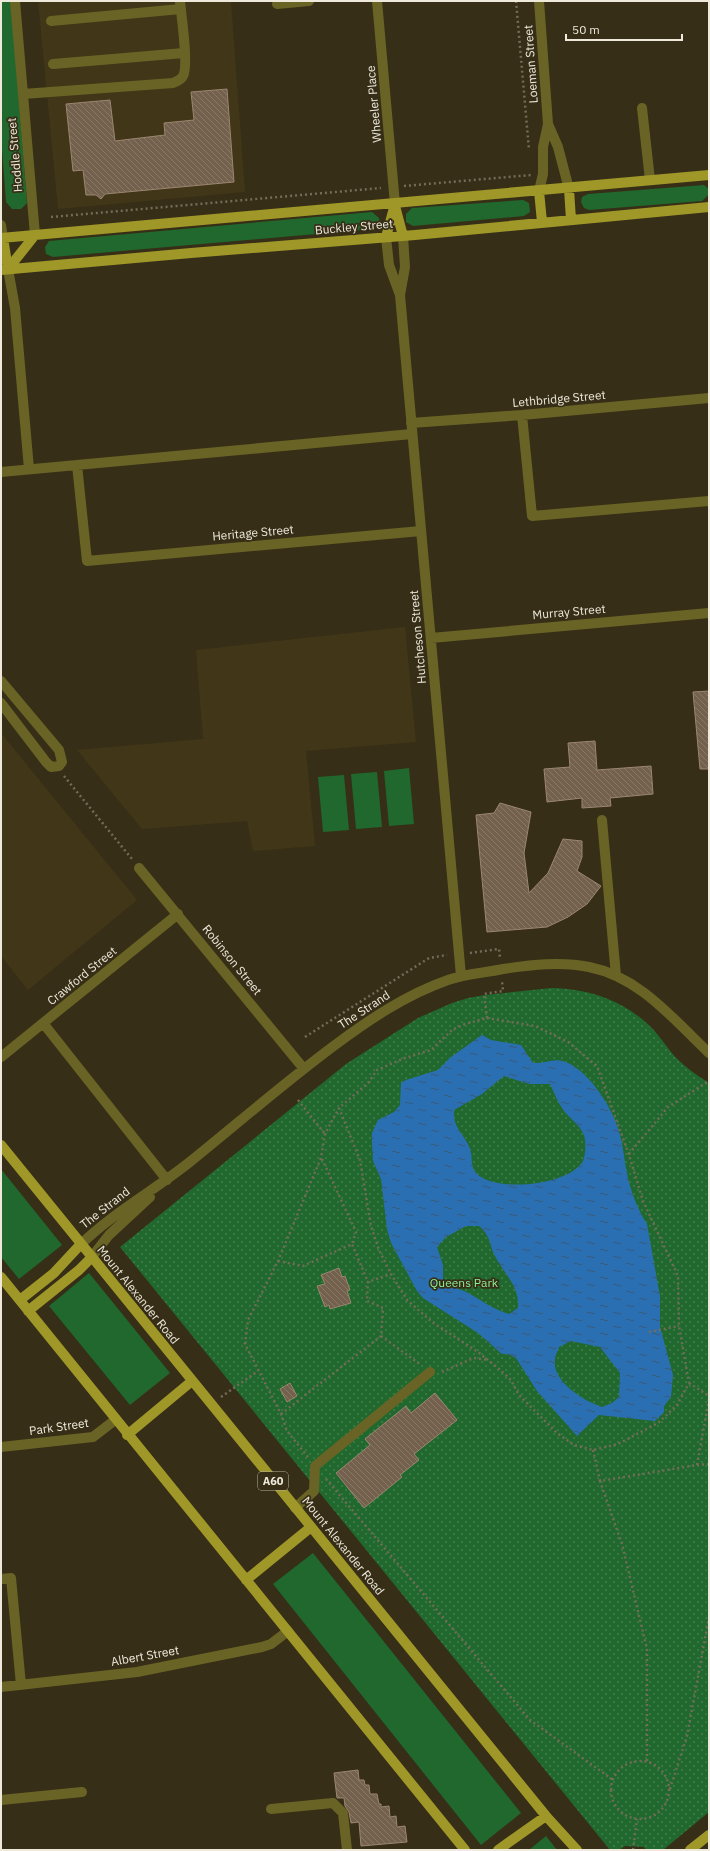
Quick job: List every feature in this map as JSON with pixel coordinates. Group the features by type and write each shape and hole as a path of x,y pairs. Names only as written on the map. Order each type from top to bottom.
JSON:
{"main road":[{"name":"Buckley Street","path":"2,238 569,189 709,175"},
{"path":"569,189 571,220"},
{"path":"539,191 542,222"},
{"path":"395,204 403,236"},
{"path":"386,237 395,204"},
{"name":"Buckley Street","path":"5,270 403,236 709,207"},
{"path":"5,270 35,235"},
{"path":"2,238 5,270"},
{"name":"Mount Alexander Road","path":"1,1145 91,1258 546,1816 577,1850"},
{"path":"20,1300 54,1273 80,1244"},
{"path":"28,1311 79,1270 91,1258"},
{"path":"1,1277 115,1420 465,1850"},
{"path":"127,1434 192,1381"},
{"path":"246,1580 311,1527"},
{"path":"498,1850 546,1816"},
{"path":"690,1850 709,1835"}],"street":[{"name":"Hoddle Street","path":"15,1 35,235"},
{"path":"277,4 309,1"},
{"name":"Wheeler Place","path":"377,1 395,204"},
{"name":"Loeman Street","path":"539,1 548,124 543,147 543,171 539,191"},
{"path":"23,94 173,83 179,81 183,76 185,70 180,5 51,21"},
{"path":"53,64 184,53"},
{"path":"642,108 650,180"},
{"name":"Loeman Street","path":"548,124 558,147 569,189"},
{"path":"1,225 2,238"},
{"name":"Hutcheson Street","path":"403,236 405,266 400,295 461,976"},
{"name":"Hutcheson Street","path":"386,237 388,265 400,295"},
{"path":"5,270 15,308 28,469"},
{"name":"Lethbridge Street","path":"411,423 522,415 709,398"},
{"path":"522,415 532,516 709,501"},
{"path":"1,472 412,434"},
{"name":"Heritage Street","path":"77,465 87,561 421,531"},
{"name":"Murray Street","path":"431,638 709,613"},
{"path":"1,681 59,750 62,762 56,767 51,766 46,762 1,703"},
{"path":"602,820 616,976"},
{"name":"Robinson Street","path":"139,868 304,1069"},
{"name":"Crawford Street","path":"1,1057 178,914"},
{"name":"The Strand","path":"80,1244 100,1227 167,1180 348,1035 396,1005 432,986 461,976 521,966 569,965 588,967 616,976 638,988 654,1000 709,1053"},
{"path":"43,1023 167,1180"},
{"name":"The Strand","path":"91,1258 109,1235 167,1180"},
{"path":"295,1508 314,1491 315,1466 430,1372"},
{"name":"Park Street","path":"1,1447 87,1438 97,1434 115,1420"},
{"path":"1,1579 11,1578 21,1685"},
{"name":"Albert Street","path":"1,1687 137,1672 262,1647 271,1644 288,1631"},
{"path":"1,1800 82,1792"},
{"path":"271,1809 334,1803 343,1813 347,1850"}],"path":[{"path":"516,1 529,151"},
{"path":"51,217 531,175 530,167"},
{"path":"56,767 139,868"},
{"path":"339,1108 360,1160 371,1226 379,1250 391,1274 407,1300 432,1322 478,1352 498,1368 511,1380 519,1395 557,1433 574,1445 593,1450 618,1444 658,1423 677,1405 689,1383 679,1326 678,1276 643,1201 629,1155 597,1066 568,1042 535,1026 487,1018 465,1024 452,1030 431,1050 405,1058 373,1073 368,1083 339,1108 325,1134 321,1158 278,1261 248,1320 245,1344 281,1414 287,1431 315,1466 530,1720 613,1780"},
{"path":"629,1155 668,1107 709,1081"},
{"path":"298,1100 325,1134"},
{"path":"281,1414 381,1336 383,1308 366,1300 368,1282 352,1244 356,1232 321,1158"},
{"path":"278,1261 303,1266 352,1244"},
{"path":"368,1282 391,1274"},
{"path":"649,1332 679,1326"},
{"path":"210,1404 258,1371"},
{"path":"689,1383 709,1397 697,1465"},
{"path":"593,1450 600,1481 622,1544 647,1649 647,1761"},
{"path":"600,1481 709,1464"},
{"path":"670,1789 668,1780 663,1772 656,1765 647,1761 630,1762 617,1772 613,1780 611,1790 613,1800 619,1809 627,1816 637,1819 653,1816 660,1811 667,1801 687,1736 709,1617"},
{"path":"633,1850 637,1819"}],"shaded area":[{"path":"38,1 231,1 245,192 58,209"},
{"path":"405,627 416,742 306,751 315,846 253,851 247,821 142,829 77,750 203,739 196,650"},
{"path":"1,733 137,900 28,990 1,956"}],"green space":[{"path":"1,1 11,1 27,203 21,209 12,209 6,202 1,136"},
{"path":"704,185 709,189 709,194 702,201 589,210 584,208 581,202 582,197 588,194"},
{"path":"523,200 529,203 530,212 524,216 413,226 406,222 406,214 412,208"},
{"path":"372,212 379,218 380,225 373,229 53,257 46,254 45,247 49,241"},
{"path":"409,768 414,824 389,826 384,771"},
{"path":"377,772 382,827 356,829 351,774"},
{"path":"344,775 349,830 323,832 318,777"},
{"name":"Queens Park","path":"552,988 593,994 606,998 630,1010 652,1028 680,1061 709,1083 709,1812 663,1850 646,1850 644,1847 625,1846 619,1850 610,1850 120,1247 346,1064 418,1018 452,1003 468,998"},
{"path":"1,1169 62,1245 19,1279 1,1257"},
{"path":"89,1273 170,1373 130,1405 49,1306"},
{"path":"313,1553 521,1813 481,1845 273,1584"},
{"path":"546,1836 557,1850 529,1850"}],"water":[{"path":"482,1035 491,1040 521,1045 533,1063 559,1060 572,1065 581,1071 597,1089 610,1109 620,1134 632,1193 640,1213 647,1224 660,1296 660,1327 673,1375 671,1397 664,1406 664,1412 655,1421 599,1415 577,1436 537,1391 516,1358 508,1354 502,1354 478,1333 423,1298 417,1291 391,1243 387,1229 381,1179 373,1161 372,1133 378,1120 394,1112 400,1105 401,1083 438,1070 451,1057","holes":["504,1076 529,1084 550,1084 562,1108 584,1135 584,1159 575,1170 548,1181 514,1185 498,1183 485,1179 474,1171 470,1148 455,1122 454,1110 482,1094","466,1226 479,1226 486,1233 495,1256 511,1280 517,1293 518,1308 509,1314 503,1312 443,1280 443,1265 437,1247 446,1237","571,1341 600,1347 620,1373 619,1397 612,1403 602,1407 586,1400 570,1389 558,1375 555,1367 555,1358 559,1347"]}],"building":[{"path":"227,89 234,182 105,194 101,199 96,195 86,195 83,170 73,171 66,104 110,100 115,141 165,135 164,123 194,120 191,92"},
{"path":"709,691 709,769 700,769 693,692"},
{"path":"595,741 597,770 651,766 653,794 610,798 611,806 582,808 582,798 547,802 544,769 570,767 568,743"},
{"path":"500,803 531,812 524,853 529,893 548,873 563,839 582,841 582,857 577,871 601,886 587,904 568,917 547,927 487,932 476,815 494,813"},
{"path":"339,1268 342,1277 345,1276 350,1290 347,1291 351,1303 330,1309 329,1305 325,1307 317,1286 325,1284 321,1275"},
{"path":"290,1383 297,1396 287,1402 280,1389"},
{"path":"435,1393 457,1420 414,1454 419,1460 400,1475 402,1477 364,1508 336,1473 370,1445 365,1439 406,1406 411,1413"},
{"path":"358,1770 359,1780 364,1780 365,1785 369,1785 370,1794 377,1794 381,1807 389,1806 390,1817 396,1816 397,1827 405,1826 407,1842 361,1846 359,1822 351,1823 344,1798 337,1798 334,1773"}]}
